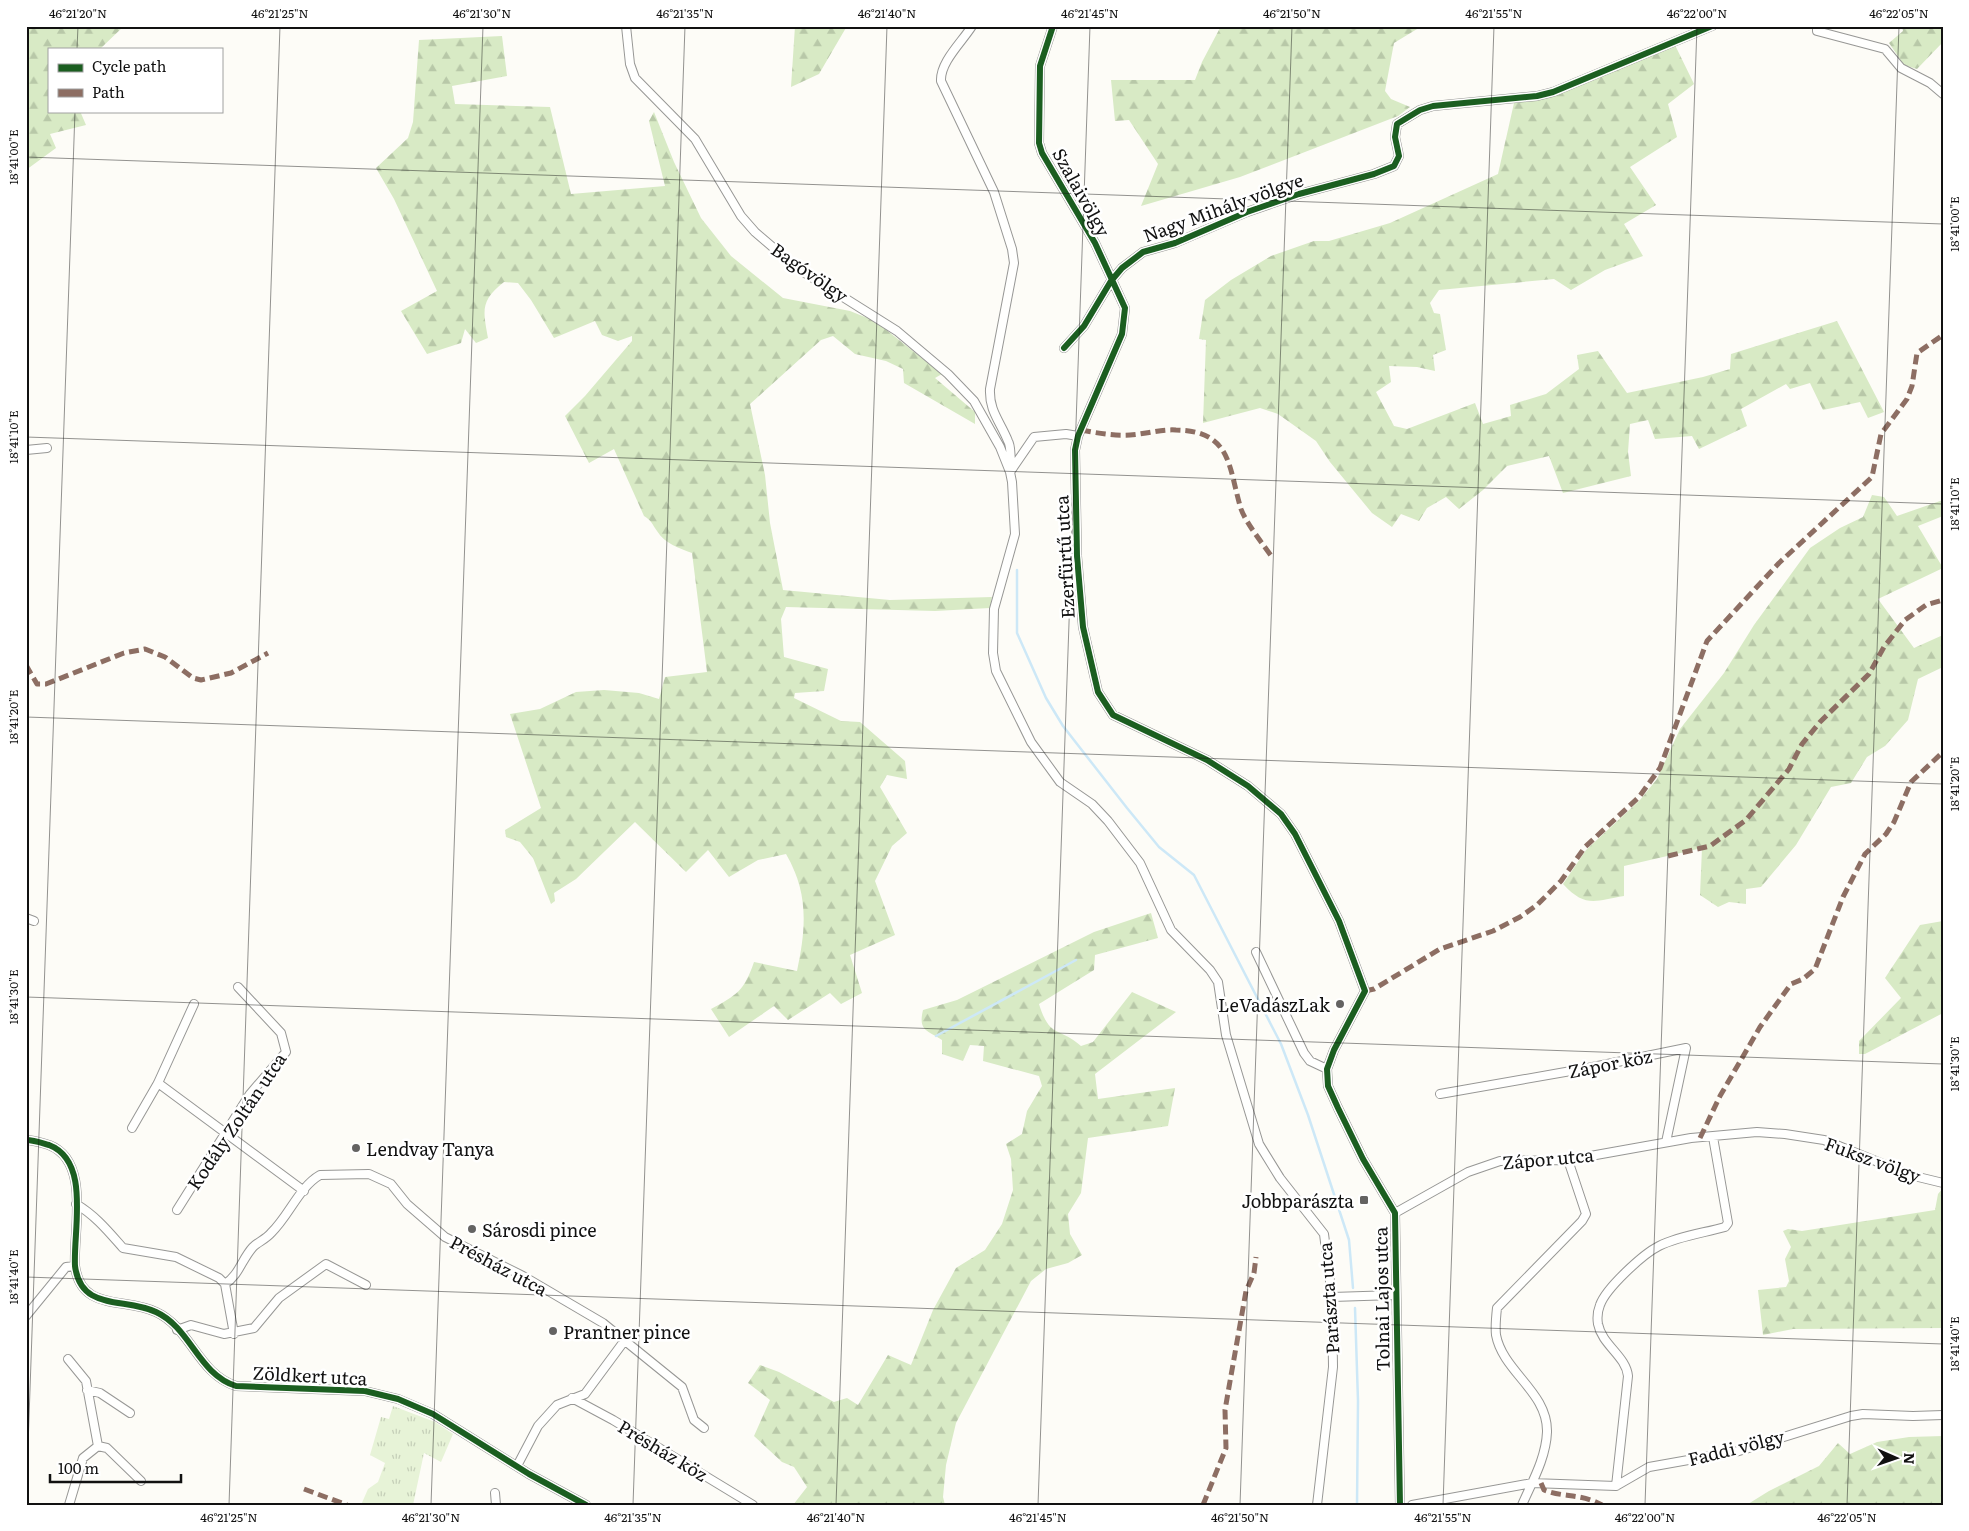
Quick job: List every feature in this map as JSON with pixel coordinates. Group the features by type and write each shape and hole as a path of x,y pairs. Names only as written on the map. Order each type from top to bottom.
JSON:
{"street":[{"name":"Bagóvölgy","path":"626,26 630,64 635,78 695,139 741,216 755,232 798,268 897,331 948,374 974,401 1000,447 1012,482 1015,534 994,610 993,653 996,671 1031,742 1060,782 1092,804 1108,821 1140,863 1171,930 1210,970"},
{"path":"972,26 940,72 941,81 994,192 1012,249 1014,263 989,403 994,416 1010,443 1011,460"},
{"name":"Szalaivölgy","path":"1052,26 1040,66 1039,143 1042,153 1094,243 1111,281"},
{"name":"Nagy Mihály völgye","path":"1111,281 1132,259 1142,252 1175,243 1247,212 1282,200 1374,174 1394,166 1399,156 1395,137 1397,124 1420,110 1433,106 1537,96 1553,92 1712,26"},
{"path":"1817,29 1885,49 1901,68 1930,83 1943,94"},
{"path":"1064,348 1084,326 1111,281"},
{"name":"Ezerfürtű utca","path":"1111,281 1125,308 1122,334 1078,436 1075,450 1078,556 1083,627 1098,692 1113,715 1207,760 1248,786 1281,814 1295,834 1339,921 1365,991 1334,1050 1327,1068"},
{"path":"1010,472 1034,437 1066,434 1078,436"},
{"path":"26,450 46,448"},
{"path":"1256,952 1304,1053 1310,1061 1327,1068"},
{"name":"Parászta utca","path":"1210,970 1218,982 1226,1035 1260,1144 1280,1178 1324,1234 1332,1297 1333,1367 1317,1505"},
{"name":"Kodály Zoltán utca","path":"177,1210 250,1094 286,1052 281,1033 238,986"},
{"path":"132,1128 158,1083 194,1004"},
{"name":"Zápor köz","path":"1440,1094 1588,1068 1686,1048 1666,1142"},
{"name":"Tolnai Lajos utca","path":"1327,1068 1328,1086 1338,1108 1363,1159 1395,1213 1400,1505"},
{"path":"158,1083 304,1191"},
{"name":"Fuksz völgy","path":"1713,1137 1757,1132 1824,1140 1910,1175 1943,1183"},
{"path":"1412,1505 1532,1483 1616,1486 1628,1376 1627,1368 1601,1333 1598,1325 1599,1306 1618,1282 1648,1252 1666,1243 1725,1227 1728,1223 1713,1137"},
{"name":"Zápor utca","path":"1395,1213 1468,1172 1500,1161 1568,1160 1666,1142 1713,1137"},
{"path":"26,1140 50,1146 63,1154 75,1173 76,1204 75,1266 66,1267 26,1316"},
{"path":"1522,1505 1544,1449 1547,1432 1545,1414 1534,1393 1504,1354 1496,1334 1497,1308 1582,1222 1586,1214 1568,1160"},
{"name":"Présház utca","path":"225,1284 231,1280 253,1247 270,1234 288,1215 313,1179 320,1175 369,1174 391,1184 407,1204 445,1236 524,1276 603,1323 682,1387 694,1420 704,1428"},
{"path":"76,1204 90,1212 123,1248 176,1256 208,1272 225,1284 234,1334"},
{"path":"177,1330 191,1325 224,1334 234,1334 254,1328 279,1298 326,1264 366,1285"},
{"name":"Zöldkert utca","path":"75,1266 76,1278 82,1288 99,1299 141,1306 158,1312 177,1330 214,1375 223,1382 236,1386 365,1391 398,1399 433,1414 517,1466 586,1505"},
{"path":"1332,1297 1395,1295"},
{"path":"517,1466 538,1426 557,1405 585,1394 625,1340"},
{"path":"68,1359 86,1382 98,1446"},
{"path":"87,1390 100,1393 130,1413"},
{"name":"Présház köz","path":"572,1398 753,1505"},
{"name":"Faddi völgy","path":"1616,1486 1649,1467 1738,1451 1851,1416 1863,1414 1943,1415"},
{"path":"98,1446 107,1448 141,1481"},
{"path":"69,1505 83,1458 98,1446"},
{"path":"496,1493 496,1505"}],"green space":[{"path":"26,26 124,26 101,48 48,48 48,112 80,112 86,125 50,134 56,148 26,170"},
{"path":"795,26 847,26 819,74 791,87"},
{"path":"1221,26 1422,26 1394,43 1385,91 1391,99 1410,107 1398,116 1240,177 1141,206 1158,164 1129,120 1115,121 1111,80 1195,80 1202,62"},
{"path":"1902,26 1943,26 1943,42 1917,69 1904,65 1889,43 1903,31"},
{"path":"502,36 507,76 452,86 455,104 550,107 571,194 665,186 649,121 654,112 674,162 701,218 731,256 783,298 850,311 875,321 942,374 935,378 975,412 975,424 904,383 903,369 886,361 855,354 833,336 821,340 750,404 765,475 770,523 783,590 890,600 992,597 990,608 935,611 786,607 781,619 784,657 828,669 824,691 795,693 794,698 841,721 860,722 905,761 907,779 887,775 880,787 907,833 892,846 875,881 895,935 850,955 862,993 841,1004 830,993 788,1020 774,1006 729,1037 711,1009 739,991 747,980 754,962 797,971 804,926 804,911 799,883 786,854 758,860 729,877 708,850 686,872 635,822 576,879 554,893 555,901 551,904 533,858 520,842 506,837 505,830 541,808 510,714 540,709 576,692 604,690 639,693 659,699 665,677 707,672 692,553 664,539 644,516 614,449 589,463 565,416 585,396 632,341 632,336 618,341 602,335 595,321 554,338 531,300 518,283 504,282 491,295 485,307 488,338 476,343 465,329 461,343 427,354 401,311 437,291 394,199 376,168 408,138 413,122 419,40"},
{"path":"1675,45 1694,84 1668,104 1677,137 1630,167 1656,205 1624,224 1643,256 1605,270 1571,290 1554,279 1439,290 1430,303 1434,313 1440,314 1446,350 1433,355 1435,371 1417,367 1389,366 1391,382 1376,392 1394,426 1407,429 1475,403 1483,424 1511,416 1510,405 1546,394 1579,369 1577,355 1598,351 1627,393 1703,377 1730,369 1731,354 1837,321 1884,412 1868,418 1860,402 1823,410 1810,383 1790,389 1786,384 1741,409 1747,426 1699,449 1692,436 1655,439 1648,420 1630,424 1628,452 1631,476 1563,493 1549,456 1507,466 1483,490 1459,509 1446,497 1427,508 1419,521 1401,514 1392,527 1372,513 1330,462 1316,441 1278,414 1260,408 1203,423 1206,340 1199,339 1205,300 1231,280 1271,256 1314,241 1329,241 1390,223 1498,174 1514,103 1543,99"},
{"path":"1872,495 1884,497 1897,516 1943,500 1943,516 1918,526 1943,568 1878,599 1914,648 1943,635 1943,667 1918,679 1908,720 1885,746 1867,757 1851,783 1831,787 1796,845 1761,887 1746,889 1746,904 1729,902 1718,907 1700,895 1702,848 1624,866 1624,896 1591,901 1584,900 1571,892 1563,884 1586,850 1640,800 1657,779 1680,729 1724,673 1754,625 1810,548 1840,528 1863,517"},
{"path":"1151,913 1158,938 1095,955 1094,970 1039,1004 1047,1023 1051,1027 1081,1046 1093,1042 1132,992 1176,1012 1095,1074 1098,1099 1175,1088 1168,1126 1088,1138 1081,1193 1068,1214 1070,1234 1082,1255 1068,1263 1046,1269 1031,1281 956,1423 946,1465 943,1497 945,1505 793,1505 807,1487 794,1467 782,1462 754,1436 770,1400 748,1383 760,1365 779,1372 834,1402 847,1398 858,1405 888,1355 911,1365 933,1310 956,1268 985,1250 1002,1224 1013,1190 1011,1159 1006,1144 1022,1134 1027,1111 1042,1086 1039,1076 983,1061 984,1046 970,1045 963,1061 942,1054 942,1040 928,1032 923,1026 923,1010 957,1000 1094,932"},
{"path":"1943,921 1943,1013 1865,1054 1859,1054 1859,1041 1901,998 1885,978 1920,925"},
{"path":"1943,1188 1943,1328 1793,1329 1763,1335 1758,1290 1786,1287 1789,1281 1785,1259 1791,1247 1783,1231 1788,1229 1802,1231 1935,1210 1938,1194"},
{"path":"393,1406 435,1422 453,1434 441,1462 424,1453 413,1505 361,1505 368,1489 378,1482 385,1463 370,1455 381,1417 389,1419"},
{"path":"1943,1436 1943,1505 1743,1505 1819,1466 1838,1443 1850,1454 1877,1442 1909,1437"}],"waterway":[{"path":"1017,570 1017,633 1046,698 1063,726 1159,847 1194,875 1281,1044 1308,1115 1349,1240 1353,1288"},
{"path":"936,1036 1076,960"},
{"path":"1355,1308 1358,1401 1357,1505"}],"marked path":[{"path":"1365,991 1374,989 1440,949 1493,931 1520,917 1537,905 1561,881 1585,847 1639,797 1660,768 1707,641 1779,563 1872,477 1881,434 1907,399 1912,386 1917,353 1943,335"},
{"path":"1081,430 1124,435 1176,430 1194,432 1208,437 1218,444 1225,454 1243,515 1272,557"},
{"path":"1668,856 1710,846 1746,820 1789,769 1802,744 1820,722 1869,674 1884,647 1905,620 1926,605 1943,600"},
{"path":"26,665 37,684 46,684 124,653 145,649 165,657 193,678 201,680 231,673 268,653"},
{"path":"1700,1138 1720,1096 1760,1027 1791,984 1803,979 1815,969 1843,897 1865,854 1886,834 1894,822 1911,782 1943,752"},
{"path":"1203,1505 1226,1448 1225,1410 1246,1291 1254,1273 1256,1257"},
{"path":"1541,1483 1544,1490 1580,1497 1602,1505"},
{"path":"304,1489 347,1505"}],"cycle path":[{"path":"1053,26 1040,66 1039,143 1042,153 1095,243 1125,308 1122,334 1078,436 1075,450 1077,556 1083,627 1098,692 1113,715 1207,760 1248,786 1281,814 1295,834 1339,921 1365,991 1334,1050 1327,1069 1328,1086 1363,1159 1395,1213 1400,1505"},
{"path":"1064,348 1084,326 1111,281 1122,268 1143,252 1175,243 1247,212 1299,194 1374,174 1394,166 1399,156 1395,137 1397,124 1420,110 1433,106 1537,96 1553,92 1712,26"},
{"path":"26,1140 49,1145 62,1153 70,1166 75,1181 77,1198 75,1266 79,1281 95,1297 144,1308 168,1319 187,1339 212,1372 236,1386 365,1391 398,1399 433,1414 529,1474 586,1505"}],"place":[{"name":"LeVadászLak","path":"1340,1004"},
{"name":"Lendvay Tanya","path":"356,1148"},
{"name":"Jobbparászta","path":"1364,1200"},
{"name":"Sárosdi pince","path":"472,1229"},
{"name":"Prantner pince","path":"553,1331"}]}
